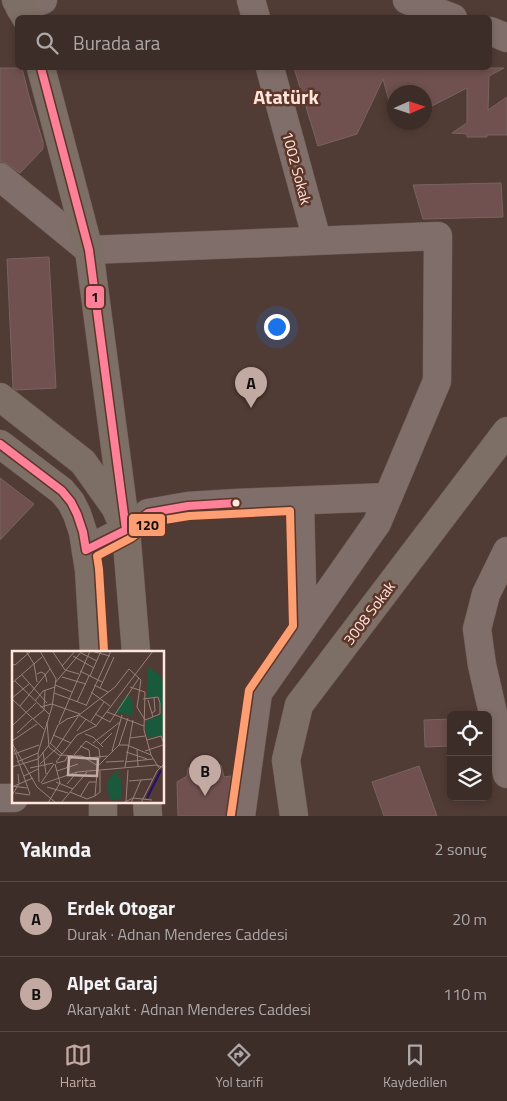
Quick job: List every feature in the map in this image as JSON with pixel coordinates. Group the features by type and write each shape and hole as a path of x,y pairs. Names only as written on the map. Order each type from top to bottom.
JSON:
{"main road":[{"path":"42,70 89,250 126,530 136,651"},
{"path":"0,397 83,462 114,507 126,530"},
{"path":"62,491 78,496 87,494 95,487 110,408"},
{"name":"3008 Sokak","path":"292,816 286,760 299,704 507,431"},
{"path":"0,444 62,491 71,502 77,514 83,532 89,570 94,651"}],"street":[{"path":"251,0 255,15"},
{"path":"407,0 445,15"},
{"path":"492,32 507,38"},
{"name":"1002 Sokak","path":"271,70 317,240"},
{"path":"0,177 89,250 438,236 437,381 377,523 258,693 241,816"},
{"path":"86,550 126,530 148,513 188,506 388,497"},
{"path":"300,501 303,629"},
{"path":"507,551 497,593 477,629 482,665 507,774"}],"building":[{"path":"0,68 15,68 15,70 22,70 43,142 43,149 20,173 9,165 0,162"},
{"path":"492,68 504,68 489,76 488,110 507,97 507,135 467,137 467,134 452,133 467,123 467,88 432,106 432,85 387,85 387,94 383,79 357,134 318,146 295,70 492,70"},
{"path":"501,183 503,217 423,219 413,185"},
{"path":"49,257 56,388 16,390 13,388 7,259"},
{"path":"0,478 34,504 0,540"},
{"path":"447,719 447,746 425,747 424,720"},
{"path":"221,765 224,777 231,776 226,816 178,816 177,782 187,776 188,768"},
{"path":"419,766 437,816 384,816 372,782"}],"transit line":[{"name":"1","path":"42,70 89,250 126,530"},
{"name":"1","path":"0,444 62,491 71,502 83,532 86,550 126,530 148,513 188,506 236,503"},
{"name":"120","path":"104,651 97,556 131,538 152,522 189,516 290,511 293,626 249,690 231,815"}],"place":[{"name":"Erdek Otogar","path":"251,408"},
{"name":"Alpet Garaj","path":"205,796"}],"district":[{"name":"Atatürk","path":"286,96"}]}
